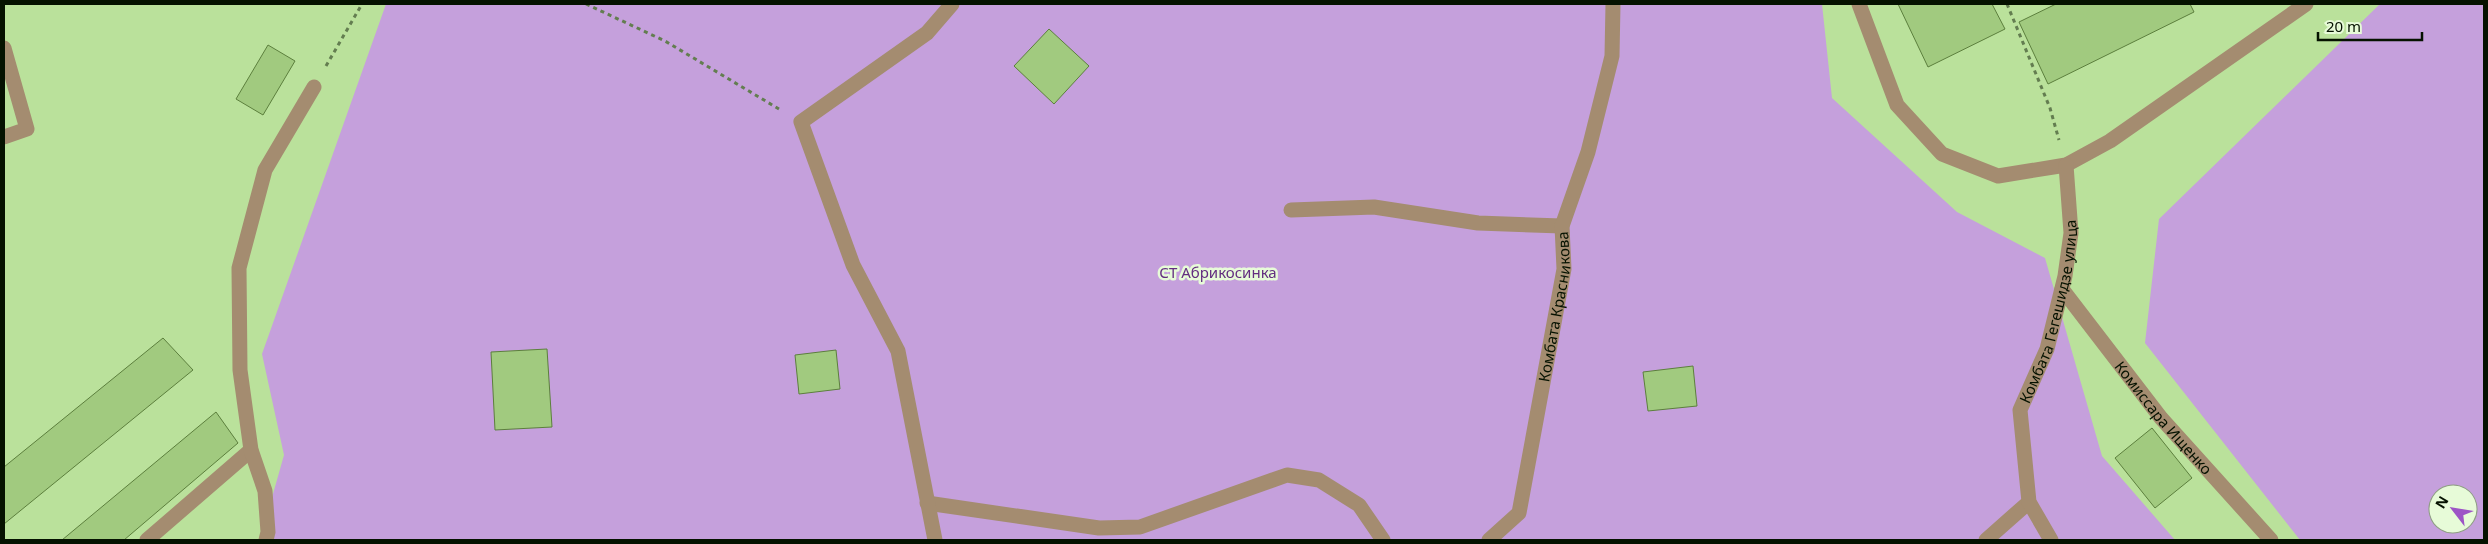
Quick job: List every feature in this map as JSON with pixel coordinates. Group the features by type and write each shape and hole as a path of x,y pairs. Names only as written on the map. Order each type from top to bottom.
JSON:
{"street":[{"path":"935,540 898,352 853,266 801,122 927,33 952,4"},
{"name":"Комбата Красникова","path":"1489,540 1519,513 1564,269 1562,226 1588,152 1612,56 1613,4"},
{"path":"1859,4 1898,105 1942,154 1998,176 2066,165 2110,141 2306,4"},
{"path":"4,48 27,129 4,138"},
{"path":"266,540 268,532 265,491 251,450 240,370 239,268 265,170 314,87"},
{"name":"Комбата Гегешидзе улица","path":"2051,540 2029,502 2020,410 2047,349 2062,289 2071,233 2066,165"},
{"path":"1291,210 1374,207 1478,222 1562,226"},
{"name":"Комиссара Ищенко","path":"2062,289 2161,418 2271,540"},
{"path":"147,540 251,450"},
{"path":"927,503 1099,528 1140,527 1287,476 1319,480 1359,505 1383,540"},
{"path":"1986,540 2029,502"}],"path":[{"path":"314,87 362,4"},
{"path":"586,4 665,41 801,122"},
{"path":"2007,4 2050,108 2066,165"}],"green space":[{"name":"СТ Абрикосинка","path":"386,4 1822,4 1832,98 1957,212 2045,258 2102,456 2175,540 260,540 284,455 262,354"},
{"path":"2380,4 2484,4 2484,540 2300,540 2145,343 2159,219"}],"building":[{"path":"1898,4 1992,4 2005,29 1928,67"},
{"path":"2056,4 2190,4 2194,12 2048,84 2019,22"},
{"path":"1049,29 1089,66 1054,104 1014,66"},
{"path":"268,45 295,61 263,115 236,99"},
{"path":"163,338 193,370 4,524 4,467"},
{"path":"547,349 552,427 495,430 491,352"},
{"path":"836,350 840,389 799,394 795,355"},
{"path":"1693,366 1697,406 1648,411 1643,372"},
{"path":"216,412 238,443 124,540 62,540"},
{"path":"2152,428 2192,478 2155,508 2115,458"}]}
